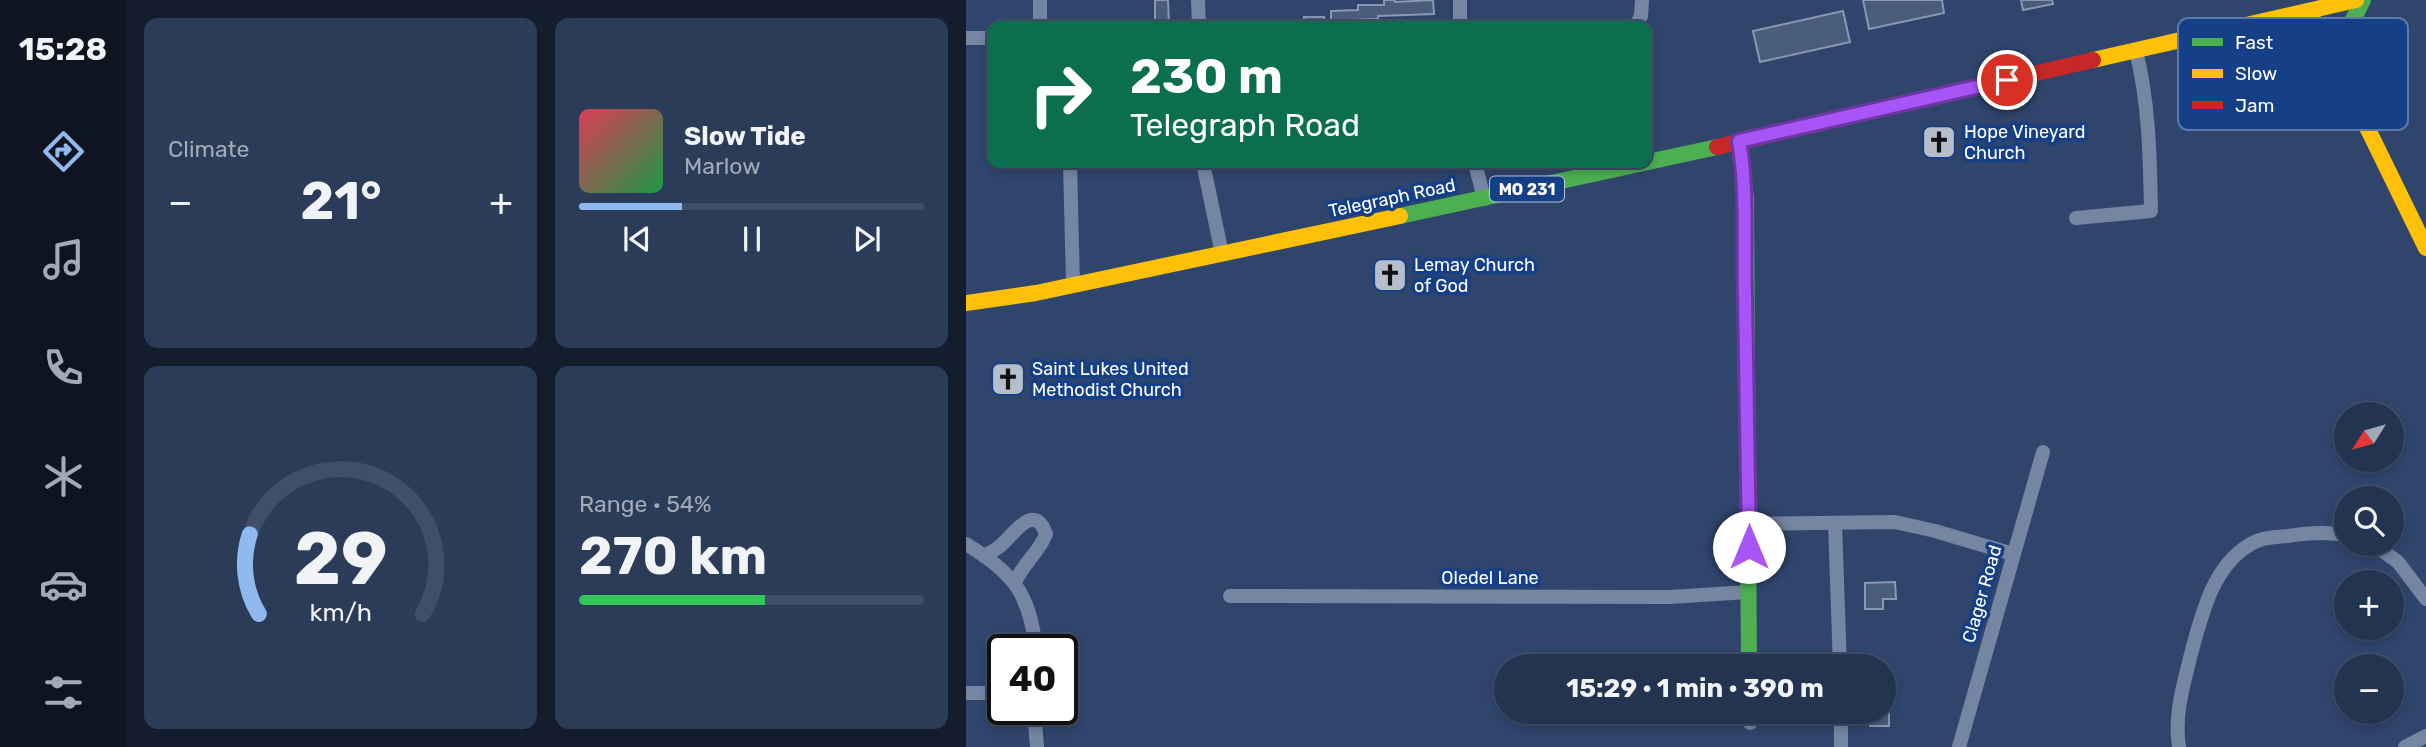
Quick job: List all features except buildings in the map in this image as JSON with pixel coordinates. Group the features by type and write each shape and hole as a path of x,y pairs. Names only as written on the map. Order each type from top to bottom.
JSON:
{"main road":[{"name":"Telegraph Road","path":"2272,18 2304,6 2356,0"},
{"path":"2354,18 2364,0"},
{"path":"2263,18 2269,2"},
{"name":"Telegraph Road","path":"1652,160 2178,41"},
{"path":"2368,130 2426,248"},
{"path":"1739,141 1746,199 1749,654"},
{"name":"Telegraph Road","path":"966,303 1073,285 1616,168"}],"street":[{"path":"1040,0 1040,21"},
{"path":"1198,0 1199,21"},
{"path":"1460,0 1460,21"},
{"path":"1638,21 1642,0"},
{"path":"966,38 987,38"},
{"path":"2076,218 2151,211 2150,163 2142,75 2136,51"},
{"path":"1070,168 1073,285"},
{"path":"1203,168 1222,254"},
{"path":"1476,168 1484,198"},
{"name":"Clager Road","path":"1959,747 2043,452"},
{"path":"984,556 999,547 1022,523 1037,521 1046,534 1044,541 1023,566 1015,582"},
{"path":"1749,524 1895,522 2013,554"},
{"path":"1835,524 1840,654"},
{"path":"2179,747 2178,711 2187,671 2202,618 2223,568 2257,541 2300,534 2334,535"},
{"path":"966,544 1015,582 1026,601 1033,634"},
{"path":"2390,556 2398,562 2426,599"},
{"name":"Oledel Lane","path":"1230,596 1669,597 1749,592"},
{"path":"966,693 987,693"},
{"path":"1841,724 1842,747"},
{"path":"1035,725 1037,747"},
{"path":"2404,747 2426,736"}],"traffic: fast":[{"path":"2354,18 2363,0"},
{"path":"1739,141 1746,199 1749,654"},
{"path":"1652,161 1717,147"},
{"path":"1400,216 1621,168"}],"traffic: slow":[{"path":"2277,18 2356,0"},
{"path":"2308,11 2312,18"},
{"path":"2093,60 2178,41"},
{"path":"2368,130 2426,248"},
{"path":"966,303 1036,293 1400,216"}],"traffic: jam":[{"path":"1717,147 2093,60"}],"place":[{"name":"Hope Vineyard Church","path":"1939,142"},
{"name":"Lemay Church of God","path":"1390,275"},
{"name":"Saint Lukes United Methodist Church","path":"1008,379"}],"route":[{"path":"1749,547 1746,199 1739,141 2007,80"}]}
